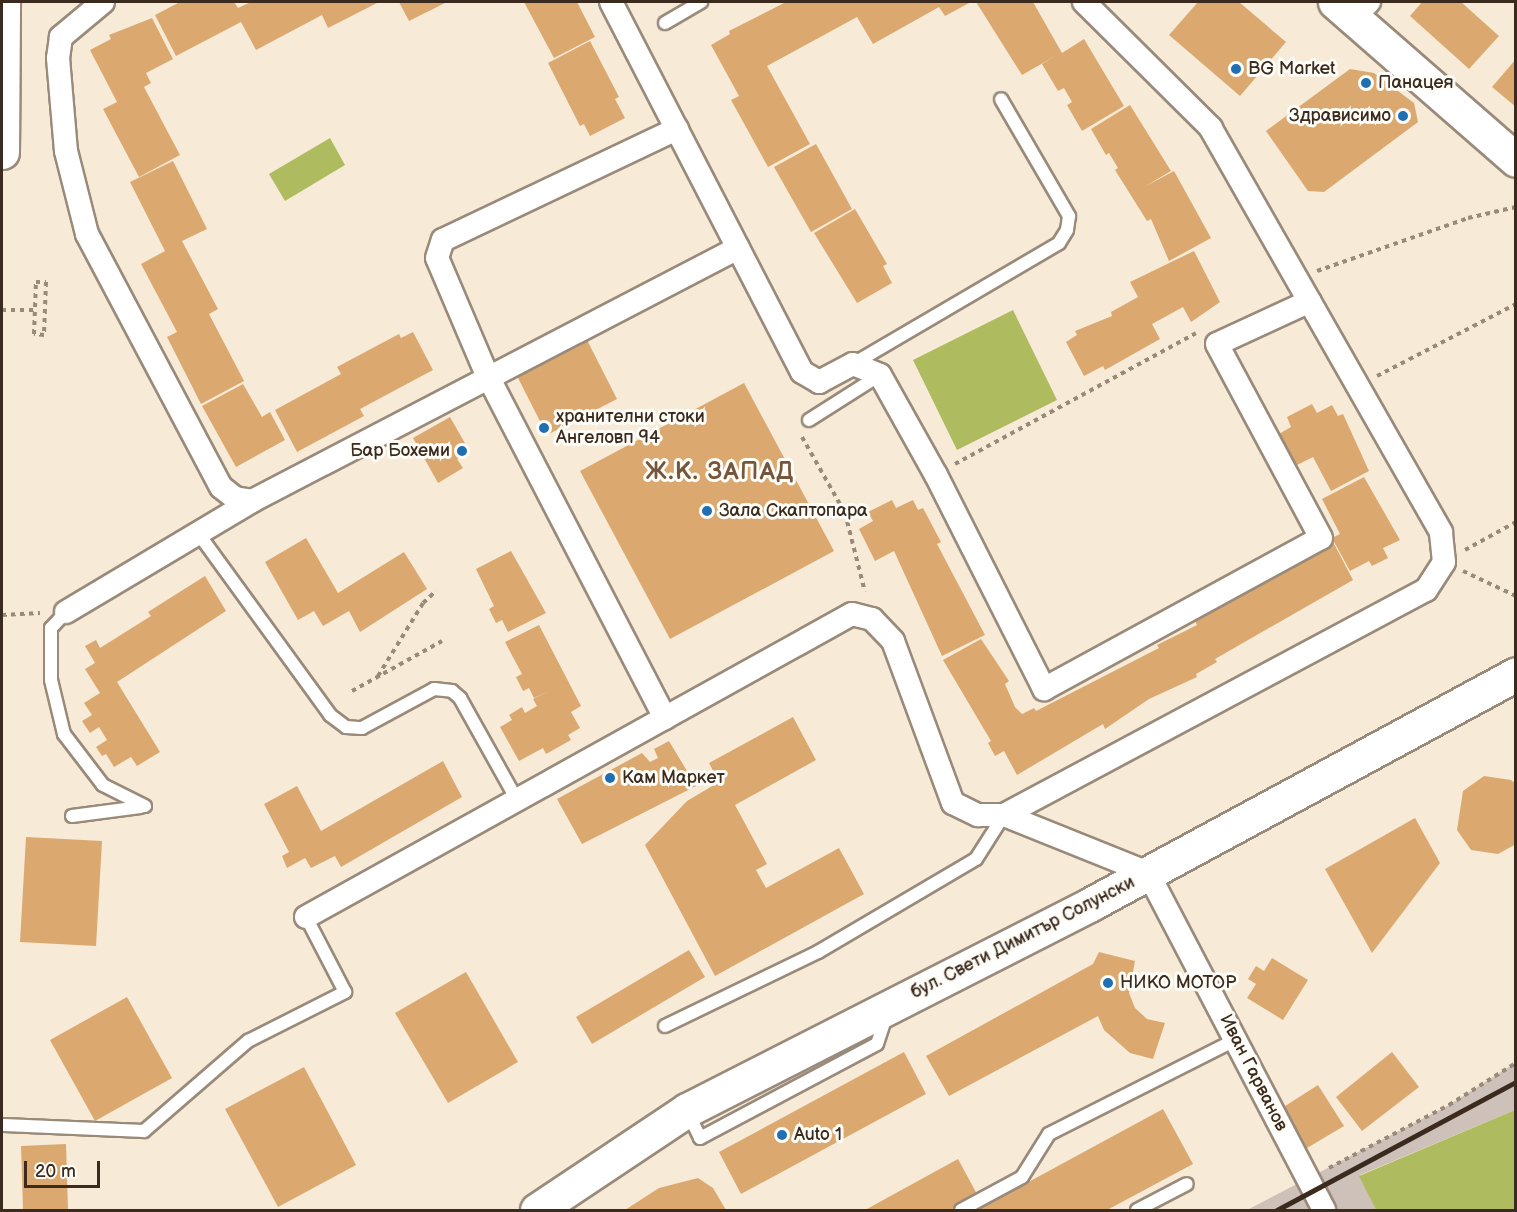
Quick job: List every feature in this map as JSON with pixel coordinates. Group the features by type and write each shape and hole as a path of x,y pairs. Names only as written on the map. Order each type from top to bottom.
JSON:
{"main road":[{"path":"2,152 3,2"},
{"path":"1353,7 1515,160"},
{"name":"бул. Свети Димитър Солунски","path":"537,1210 687,1110 1148,873 1515,674"}],"street":[{"path":"103,2 61,37 58,58 66,151 87,234 221,487 235,498 252,501"},
{"path":"611,2 802,372 819,382 853,364 880,375 936,475 1044,689 1321,538 1217,344 1310,301"},
{"path":"1004,816 1426,590 1444,562 1441,532 1211,128 1084,2"},
{"path":"665,718 487,375 437,258 443,240 677,129"},
{"path":"66,612 252,501 487,375 738,248"},
{"path":"306,917 852,614 872,619 893,641 953,802 978,815 1004,816 1148,873"},
{"name":"Иван Гарванов","path":"1148,873 1237,1038 1324,1210"}],"lane":[{"path":"665,23 701,2"},
{"path":"853,364 1059,243 1067,230 1069,216 1001,99"},
{"path":"809,420 880,375"},
{"path":"198,533 330,715 346,727 362,728 434,689 452,690 460,698 517,800"},
{"path":"66,612 51,628 52,690 64,734 89,772 103,785 145,806 72,816"},
{"path":"665,1026 818,952 976,859 1004,816"},
{"path":"2,1125 144,1131 248,1041 345,992 306,917"},
{"path":"961,1210 1022,1177 1049,1134 1237,1038"},
{"path":"1137,1210 1187,1184"}],"path":[{"path":"36,282 46,282 44,335 34,334 34,310 36,282"},
{"path":"1358,386 1515,304"},
{"path":"2,310 34,310"},
{"path":"809,420 796,428 845,513 872,619"},
{"path":"1444,562 1515,522"},
{"path":"1444,562 1515,596"},
{"path":"378,676 423,603 436,591"},
{"path":"2,615 66,612"},
{"path":"352,691 442,640"},
{"path":"1307,1179 1449,1105 1515,1063"}],"shaded area":[{"path":"1515,1063 1515,1110 1360,1175 1376,1210 1247,1210 1449,1105"}],"green space":[{"path":"330,138 345,165 285,201 269,174"},
{"path":"1013,310 1057,400 957,450 913,360"},
{"path":"1515,1110 1515,1210 1376,1210 1359,1176"}],"building":[{"path":"180,2 234,2 238,8 251,2 379,2 328,28 322,15 256,50 241,22 176,56 155,15"},
{"path":"399,2 447,2 409,21"},
{"path":"524,2 577,2 595,37 554,58"},
{"path":"786,2 971,2 945,16 939,7 873,44 857,17 767,66 810,144 768,167 731,100 739,96 711,45 730,34 729,31"},
{"path":"976,2 1033,2 1062,53 1084,39 1124,106 1082,131 1067,105 1072,102 1064,88 1058,91 1042,64 1057,55 1022,75"},
{"name":"BG Market","path":"1198,2 1239,2 1286,42 1240,96 1169,35"},
{"path":"1422,2 1461,2 1499,36 1469,69 1410,16"},
{"path":"152,18 173,59 146,73 151,83 144,87 180,155 139,177 103,109 117,102 90,50 111,39 109,35"},
{"path":"590,41 619,97 615,99 625,118 590,136 584,124 580,126 548,63"},
{"path":"1516,59 1516,107 1492,87"},
{"path":"1350,69 1374,73 1414,103 1418,122 1324,192 1308,191 1266,131"},
{"path":"1130,105 1171,171 1144,187 1174,171 1211,238 1169,261 1151,219 1147,221 1115,170 1118,168 1109,153 1106,155 1091,129"},
{"path":"816,144 852,209 811,232 774,167"},
{"path":"173,161 207,229 182,241 218,309 209,314 244,381 201,404 167,337 177,332 141,264 165,251 130,182"},
{"path":"855,209 887,264 883,266 892,283 857,303 814,233"},
{"path":"1194,251 1220,302 1191,322 1183,307 1152,324 1160,339 1105,370 1103,366 1084,376 1066,342 1077,335 1075,331 1112,316 1111,312 1138,297 1130,282"},
{"path":"413,332 433,370 360,409 364,416 297,452 275,410 341,374 337,367 399,334 401,338"},
{"path":"587,340 617,399 547,435 517,376"},
{"name":"Зала Скаптопара","path":"744,383 834,551 670,639 580,471"},
{"path":"243,384 262,417 270,412 285,440 236,467 202,406"},
{"path":"1312,404 1317,413 1332,405 1338,416 1343,414 1369,471 1331,491 1313,457 1295,466 1277,435 1291,427 1287,417"},
{"path":"450,417 470,452 457,459 463,468 438,483 413,438"},
{"path":"1364,477 1400,540 1383,548 1388,558 1372,566 1369,561 1350,571 1332,538 1340,534 1322,499"},
{"path":"892,500 896,508 913,500 918,510 923,508 941,542 937,544 985,635 942,656 894,551 875,561 859,529 873,521 868,512"},
{"path":"306,538 338,593 404,552 427,589 360,632 349,611 323,626 314,611 298,620 265,562"},
{"path":"1332,540 1353,580 1215,659 1217,662 1196,674 1197,677 1149,699 1105,729 1103,724 1017,775 1004,751 995,756 988,743 991,741 943,660 981,639 1009,681 1005,684 1015,707 1022,714 1034,708 1036,711 1159,648 1157,645 1197,625 1193,617"},
{"path":"511,551 546,613 508,632 502,620 496,623 489,609 494,606 476,569"},
{"path":"205,576 226,611 117,682 160,752 137,766 131,757 114,767 106,754 102,756 96,747 107,740 99,727 90,733 82,721 92,715 84,703 100,693 85,669 95,663 85,646 96,640 100,648 151,616 148,612"},
{"path":"539,625 581,706 571,712 580,728 568,735 571,740 546,754 543,748 519,761 500,727 512,720 509,715 522,707 525,713 537,706 533,699 549,691 534,698 529,688 523,691 516,677 522,674 505,642"},
{"path":"793,717 816,760 735,805 767,864 756,870 766,888 839,848 864,894 715,976 645,845 687,801 719,782 709,763"},
{"path":"669,741 696,786 582,844 557,799 642,753 650,762 658,758 654,749"},
{"path":"443,761 462,797 341,867 335,856 311,868 305,858 287,868 282,856 289,852 264,804 297,786 321,831"},
{"path":"1484,776 1511,780 1516,784 1516,844 1498,854 1471,850 1457,830 1463,791"},
{"path":"1415,818 1440,863 1372,953 1325,869"},
{"path":"26,837 102,841 96,946 20,942"},
{"path":"689,950 705,977 592,1044 576,1017"},
{"path":"1099,952 1135,961 1129,993 1135,1008 1147,1019 1165,1023 1153,1059 1130,1053 1104,1030 1098,1016 949,1096 926,1056 1093,964"},
{"path":"1272,958 1308,980 1283,1020 1247,998 1256,984 1248,979 1256,966 1264,971"},
{"path":"466,972 518,1062 448,1103 395,1013"},
{"path":"127,997 172,1078 95,1121 50,1040"},
{"path":"904,1052 926,1094 741,1194 719,1152"},
{"path":"1392,1052 1419,1087 1362,1131 1336,1097"},
{"path":"304,1067 356,1165 278,1207 225,1109"},
{"path":"1318,1085 1344,1126 1307,1148 1282,1108"},
{"path":"1163,1109 1193,1164 1107,1210 977,1210"},
{"path":"66,1144 68,1210 23,1210 21,1146"},
{"path":"958,1159 978,1196 951,1210 865,1210"},
{"path":"698,1178 713,1188 726,1210 625,1210 659,1188"}],"railway":[{"path":"1277,1210 1516,1082"}],"place":[{"name":"BG Market","path":"1236,69"},
{"name":"Панацея","path":"1366,83"},
{"name":"Здрависимо","path":"1403,116"},
{"name":"хранителни стоки Ангеловп 94","path":"544,428"},
{"name":"Бар Бохеми","path":"462,451"},
{"name":"Зала Скаптопара","path":"707,511"},
{"name":"Кам Маркет","path":"610,778"},
{"name":"НИКО МОТОР","path":"1108,983"},
{"name":"Auto 1","path":"782,1135"}],"district":[{"name":"Ж.К. ЗАПАД","path":"720,472"}]}
